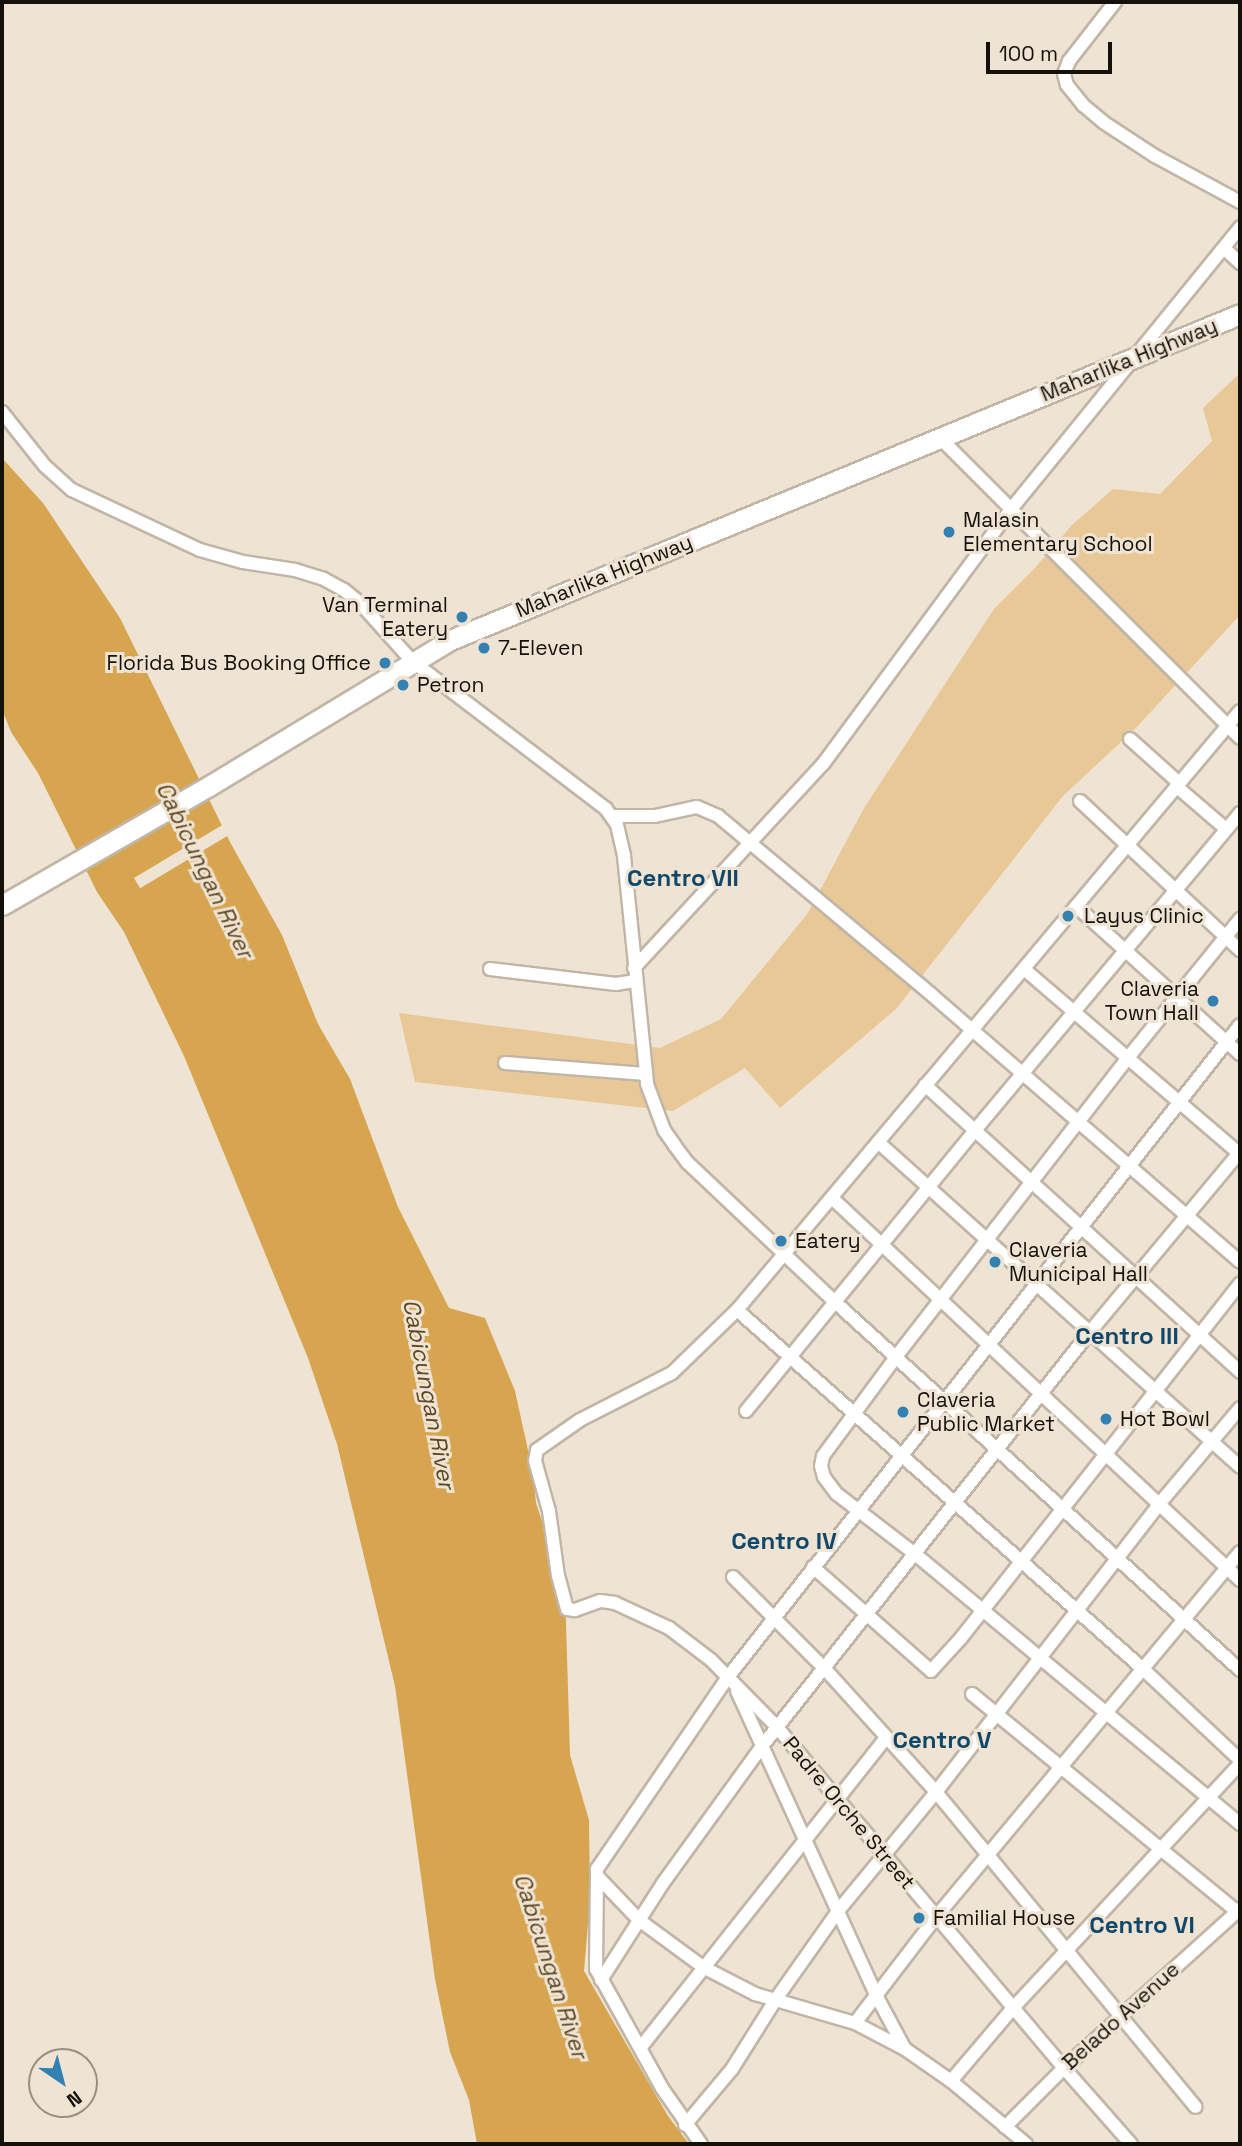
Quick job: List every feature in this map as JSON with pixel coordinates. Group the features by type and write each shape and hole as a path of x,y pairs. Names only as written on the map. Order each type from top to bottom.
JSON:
{"highway":[{"name":"Maharlika Highway","path":"2,905 209,786 412,660 472,631 1240,314"}],"street":[{"path":"1115,2 1069,61 1064,74 1067,85 1083,105 1103,122 1155,156 1240,202"},
{"path":"490,969 616,984 635,974 833,752 1012,509 1240,227"},
{"path":"1224,248 1240,263"},
{"path":"2,412 46,466 72,490 200,550 322,578 360,603 412,660 597,801 612,816 624,856 646,1074 654,1108 664,1130 688,1163 945,1403 1240,1670"},
{"path":"940,438 1240,738"},
{"path":"951,2081 1013,2008 1163,1850 1240,1762 1143,1670 737,1310 1240,711"},
{"path":"1130,739 1226,829"},
{"path":"1080,801 1240,950"},
{"path":"612,816 654,816 702,808 718,816 1129,1164 1240,1262"},
{"path":"746,1411 976,1129 1176,893 1240,813"},
{"path":"1076,906 1240,1054"},
{"path":"1240,919 1126,1059 896,1357 823,1455 821,1466 831,1488 915,1554 1240,1824"},
{"path":"601,1980 639,1920 763,1745 1089,1333 1240,1153 1126,1059 1024,968"},
{"path":"701,2144 685,2125 596,1969 597,1870 730,1679 813,1567 990,1346 1129,1164 1240,1025"},
{"path":"505,1063 646,1074"},
{"path":"925,1085 1240,1371"},
{"path":"878,1142 1155,1393 1240,1466"},
{"path":"832,1198 1240,1580"},
{"path":"813,1567 931,1671 982,1611 1240,1284"},
{"name":"Padre Orche Street","path":"737,1310 672,1373 580,1420 542,1444 535,1455 549,1511 558,1576 567,1609 575,1610 600,1601 642,1614 695,1647 730,1679 777,1727 835,1800 1131,2144"},
{"path":"685,2125 732,2069 776,1999 838,1911 936,1792 1117,1556 1240,1408"},
{"path":"855,2023 936,1917 1240,1552"},
{"path":"733,1577 825,1669 936,1792 1196,2107"},
{"path":"730,1679 763,1745 876,1995 905,2049"},
{"path":"972,1694 1239,1911"},
{"path":"641,2047 886,1738"},
{"path":"597,1876 639,1920 703,1967 755,1994 855,2023 905,2049 951,2081 1026,2144"},
{"name":"Belado Avenue","path":"1005,2127 1063,2068 1239,1911"}],"shaded area":[{"path":"1240,373 1240,615 1136,728 1063,796 896,1009 780,1108 745,1068 673,1111 415,1082 399,1013 660,1048 721,1019 808,913 864,808 994,609 1072,525 1113,489 1160,494 1212,441 1203,408"}],"water":[{"name":"Cabicungan River","path":"2,458 43,503 120,618 231,844 282,935 318,1024 350,1079 398,1207 449,1308 485,1318 515,1391 533,1473 536,1503 565,1590 570,1755 589,1820 590,1901 584,1971 668,2116 689,2144 477,2144 469,2100 450,2052 435,1979 395,1686 337,1444 308,1358 184,1056 124,932 97,892 38,773 11,732 2,709"}],"pier":[{"path":"224,824 230,834 140,888 134,878"}],"place":[{"name":"Malasin Elementary School","path":"949,532"},
{"name":"Van Terminal Eatery","path":"462,617"},
{"name":"7-Eleven","path":"484,648"},
{"name":"Florida Bus Booking Office","path":"385,663"},
{"name":"Petron","path":"403,685"},
{"name":"Layus Clinic","path":"1068,916"},
{"name":"Claveria Town Hall","path":"1213,1001"},
{"name":"Eatery","path":"781,1241"},
{"name":"Claveria Municipal Hall","path":"995,1262"},
{"name":"Claveria Public Market","path":"903,1412"},
{"name":"Hot Bowl","path":"1106,1419"},
{"name":"Familial House","path":"919,1918"}],"district":[{"name":"Centro VII","path":"683,878"},
{"name":"Centro III","path":"1127,1336"},
{"name":"Centro IV","path":"784,1541"},
{"name":"Centro V","path":"942,1740"},
{"name":"Centro VI","path":"1142,1925"}]}
